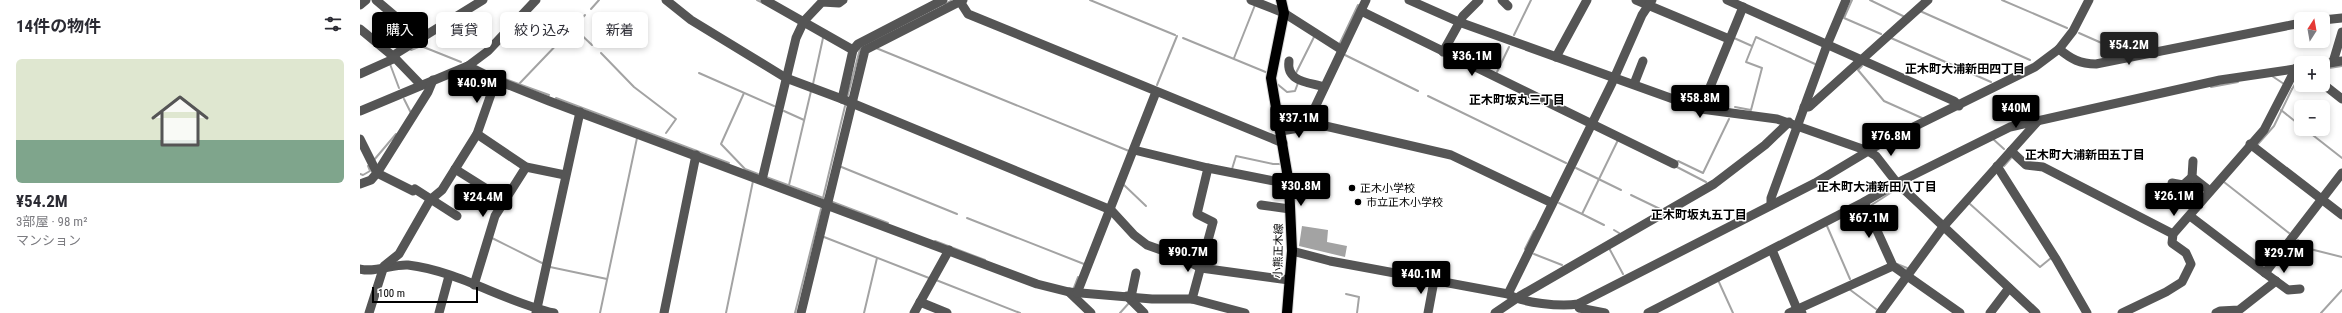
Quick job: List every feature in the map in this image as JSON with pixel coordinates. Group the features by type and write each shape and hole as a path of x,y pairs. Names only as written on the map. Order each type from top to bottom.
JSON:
{"main road":[{"name":"小熊正木線","path":"1281,0 1284,13 1271,78 1289,184 1292,250 1287,313"}],"street":[{"path":"360,5 366,0"},
{"path":"376,0 390,12"},
{"path":"428,35 483,0"},
{"path":"360,111 468,66 488,51 536,0"},
{"path":"666,0 691,20 786,78 842,99 850,104 1111,210 1134,235 1147,245 1178,256 1201,268 1289,280"},
{"path":"765,0 853,50"},
{"path":"762,180 795,42 804,22 822,2 839,3 843,0"},
{"path":"842,99 853,50 858,44 942,0"},
{"path":"1251,0 1284,13 1342,50"},
{"path":"1280,130 1299,128 1308,122 1366,0"},
{"path":"1409,0 1459,22 1701,109 1789,122 1868,152 1876,156 1897,183 2036,313"},
{"path":"1556,57 1586,0"},
{"path":"1636,0 1650,3 1729,39"},
{"path":"1726,0 1860,61 1954,101 1959,106"},
{"path":"1771,205 1771,198 1804,107 1827,45 1846,0"},
{"path":"1804,107 1809,107 1928,0"},
{"path":"1292,250 1330,261 1508,294 1517,300 1568,306 1578,304 1815,184 1868,152 2035,67 2059,49 2073,31 2089,0"},
{"path":"801,313 826,204 838,166 850,104 865,50 961,1 968,14 1283,143"},
{"path":"1443,52 1459,22 1474,2"},
{"path":"1508,294 1614,77 1639,33 1650,3"},
{"path":"1701,109 1743,7"},
{"path":"1361,11 1674,164"},
{"path":"2330,19 2342,18"},
{"path":"2059,49 2071,59 2082,64 2096,64 2294,24"},
{"path":"360,29 394,57 421,85"},
{"path":"2338,62 2342,32"},
{"path":"360,74 391,60 408,48"},
{"path":"1289,61 1288,72 1292,76 1300,81 1324,87"},
{"path":"1634,84 1643,61"},
{"path":"468,66 496,80 1037,284 1073,293 1192,299 1245,313"},
{"path":"1648,313 1864,202 1897,183 2010,127 2220,80 2294,69"},
{"path":"2122,313 2166,292 2182,282 2191,264 2186,253 2172,243 2173,234 2270,121 2294,76"},
{"path":"360,184 371,180 377,173 428,92 433,80"},
{"path":"370,313 384,266 399,254 432,199 442,190 477,134 496,80"},
{"path":"2330,90 2342,99"},
{"path":"1073,293 1111,210 1156,92"},
{"path":"537,311 580,112"},
{"path":"1308,122 1451,155 1552,203"},
{"path":"1495,313 1517,300 1527,292 1714,184 1765,145 1789,122"},
{"path":"1880,313 1943,227 2037,122"},
{"path":"477,134 526,167 565,176"},
{"path":"360,139 377,173 413,191 415,189 457,216"},
{"path":"2250,144 2342,215"},
{"path":"1134,150 1208,168 1289,184"},
{"path":"2011,151 2026,165 2042,167 2173,234"},
{"path":"664,313 696,156"},
{"path":"2172,183 2183,185 2192,177 2193,161"},
{"path":"1997,166 2056,259 2087,313"},
{"path":"474,285 495,216 526,167"},
{"path":"1192,299 1201,268 1204,250 1213,222 1197,214 1208,168"},
{"path":"455,169 490,191"},
{"path":"2265,273 2342,173"},
{"path":"2192,177 2210,190"},
{"path":"1864,202 1893,266 1908,275 1960,313"},
{"path":"1261,205 1290,210"},
{"path":"2190,216 2288,290 2300,289"},
{"path":"914,313 949,250"},
{"path":"1772,250 1796,312 1893,266"},
{"path":"360,269 365,271 384,266 408,265 474,285 537,311 554,313"},
{"path":"1129,297 1136,273"},
{"path":"439,313 448,276"},
{"path":"1428,313 1434,281"},
{"path":"2216,313 2220,311 2238,310 2276,281"},
{"path":"1990,313 2009,288"},
{"path":"1073,293 1092,313"},
{"path":"1129,297 1144,313"},
{"path":"920,302 947,313"},
{"path":"1578,304 1578,308 1605,313"}],"shaded area":[{"path":"1302,226 1328,230 1327,242 1347,246 1345,257 1299,246"}],"waterway":[{"path":"591,9 599,0"},
{"path":"757,0 763,3"},
{"path":"1090,0 1175,35"},
{"path":"1514,35 1531,0"},
{"path":"1852,0 1844,18 1881,34"},
{"path":"1870,0 1905,17"},
{"path":"2002,0 2067,28"},
{"path":"945,4 951,1"},
{"path":"1234,58 1255,5"},
{"path":"1340,43 1358,5"},
{"path":"1920,11 2030,60"},
{"path":"519,84 585,15"},
{"path":"2079,33 2122,52"},
{"path":"1157,85 1177,36"},
{"path":"584,37 592,45"},
{"path":"1296,73 1314,37"},
{"path":"1735,107 1751,110 1762,68 1746,62 1756,37 1815,64"},
{"path":"813,84 823,38"},
{"path":"1183,38 1268,73"},
{"path":"1734,38 1752,46"},
{"path":"1891,38 1991,82"},
{"path":"411,50 421,46 461,62"},
{"path":"847,98 860,49 863,46"},
{"path":"1497,72 1509,47"},
{"path":"876,48 1129,151"},
{"path":"601,53 634,87 676,119 666,133"},
{"path":"1345,55 1418,91"},
{"path":"390,64 399,88"},
{"path":"1862,66 1858,70 1884,101 1922,118"},
{"path":"2330,68 2342,66"},
{"path":"699,73 774,106"},
{"path":"497,76 549,95"},
{"path":"2272,76 2284,84"},
{"path":"2211,87 2238,82"},
{"path":"1276,83 1287,92 1295,91 1298,83"},
{"path":"2258,144 2274,126 2292,89"},
{"path":"789,185 811,91"},
{"path":"744,93 721,144 745,169 758,174"},
{"path":"1428,96 1566,163"},
{"path":"556,98 729,163"},
{"path":"404,99 411,113"},
{"path":"823,198 845,106"},
{"path":"2281,110 2294,120"},
{"path":"784,111 804,120"},
{"path":"1285,113 1303,117"},
{"path":"1678,161 1703,173 1729,119"},
{"path":"374,160 396,134"},
{"path":"2314,136 2342,158"},
{"path":"600,313 637,138"},
{"path":"1993,139 2004,149"},
{"path":"1559,203 1582,214 1618,140"},
{"path":"1231,169 1236,156 1273,164 1282,164"},
{"path":"2004,166 2011,158"},
{"path":"360,174 363,175 370,171 368,166"},
{"path":"839,166 957,214"},
{"path":"1675,166 1706,182"},
{"path":"1576,168 1621,190"},
{"path":"766,177 826,199"},
{"path":"726,313 753,181"},
{"path":"2224,182 2289,233"},
{"path":"1124,185 1146,206"},
{"path":"1870,206 1895,190"},
{"path":"1631,195 1660,209"},
{"path":"830,201 888,223"},
{"path":"1970,204 2040,267 2051,258"},
{"path":"795,313 821,209"},
{"path":"1582,214 1604,225"},
{"path":"967,218 1084,264"},
{"path":"1827,226 1850,279"},
{"path":"1614,230 1619,233"},
{"path":"1525,249 1534,231"},
{"path":"824,237 929,278"},
{"path":"492,238 542,263"},
{"path":"2298,240 2310,249 2342,257"},
{"path":"935,241 985,260"},
{"path":"1609,248 1623,274"},
{"path":"1534,254 1562,265"},
{"path":"864,313 877,258"},
{"path":"1897,264 1907,268"},
{"path":"550,267 607,279"},
{"path":"1073,290 1078,277"},
{"path":"936,280 1020,313"},
{"path":"1718,280 1733,313"},
{"path":"1849,289 1876,309"},
{"path":"2321,313 2342,290"},
{"path":"1346,294 1359,297 1357,313"},
{"path":"1120,313 1129,303"}],"place":[{"name":"正木小学校","path":"1352,188"},
{"name":"市立正木小学校","path":"1358,202"}],"district":[{"name":"正木町大浦新田四丁目","path":"1965,69"},
{"name":"正木町坂丸三丁目","path":"1517,100"},
{"name":"正木町大浦新田五丁目","path":"2085,155"},
{"name":"正木町大浦新田八丁目","path":"1877,187"},
{"name":"正木町坂丸五丁目","path":"1699,215"}]}
